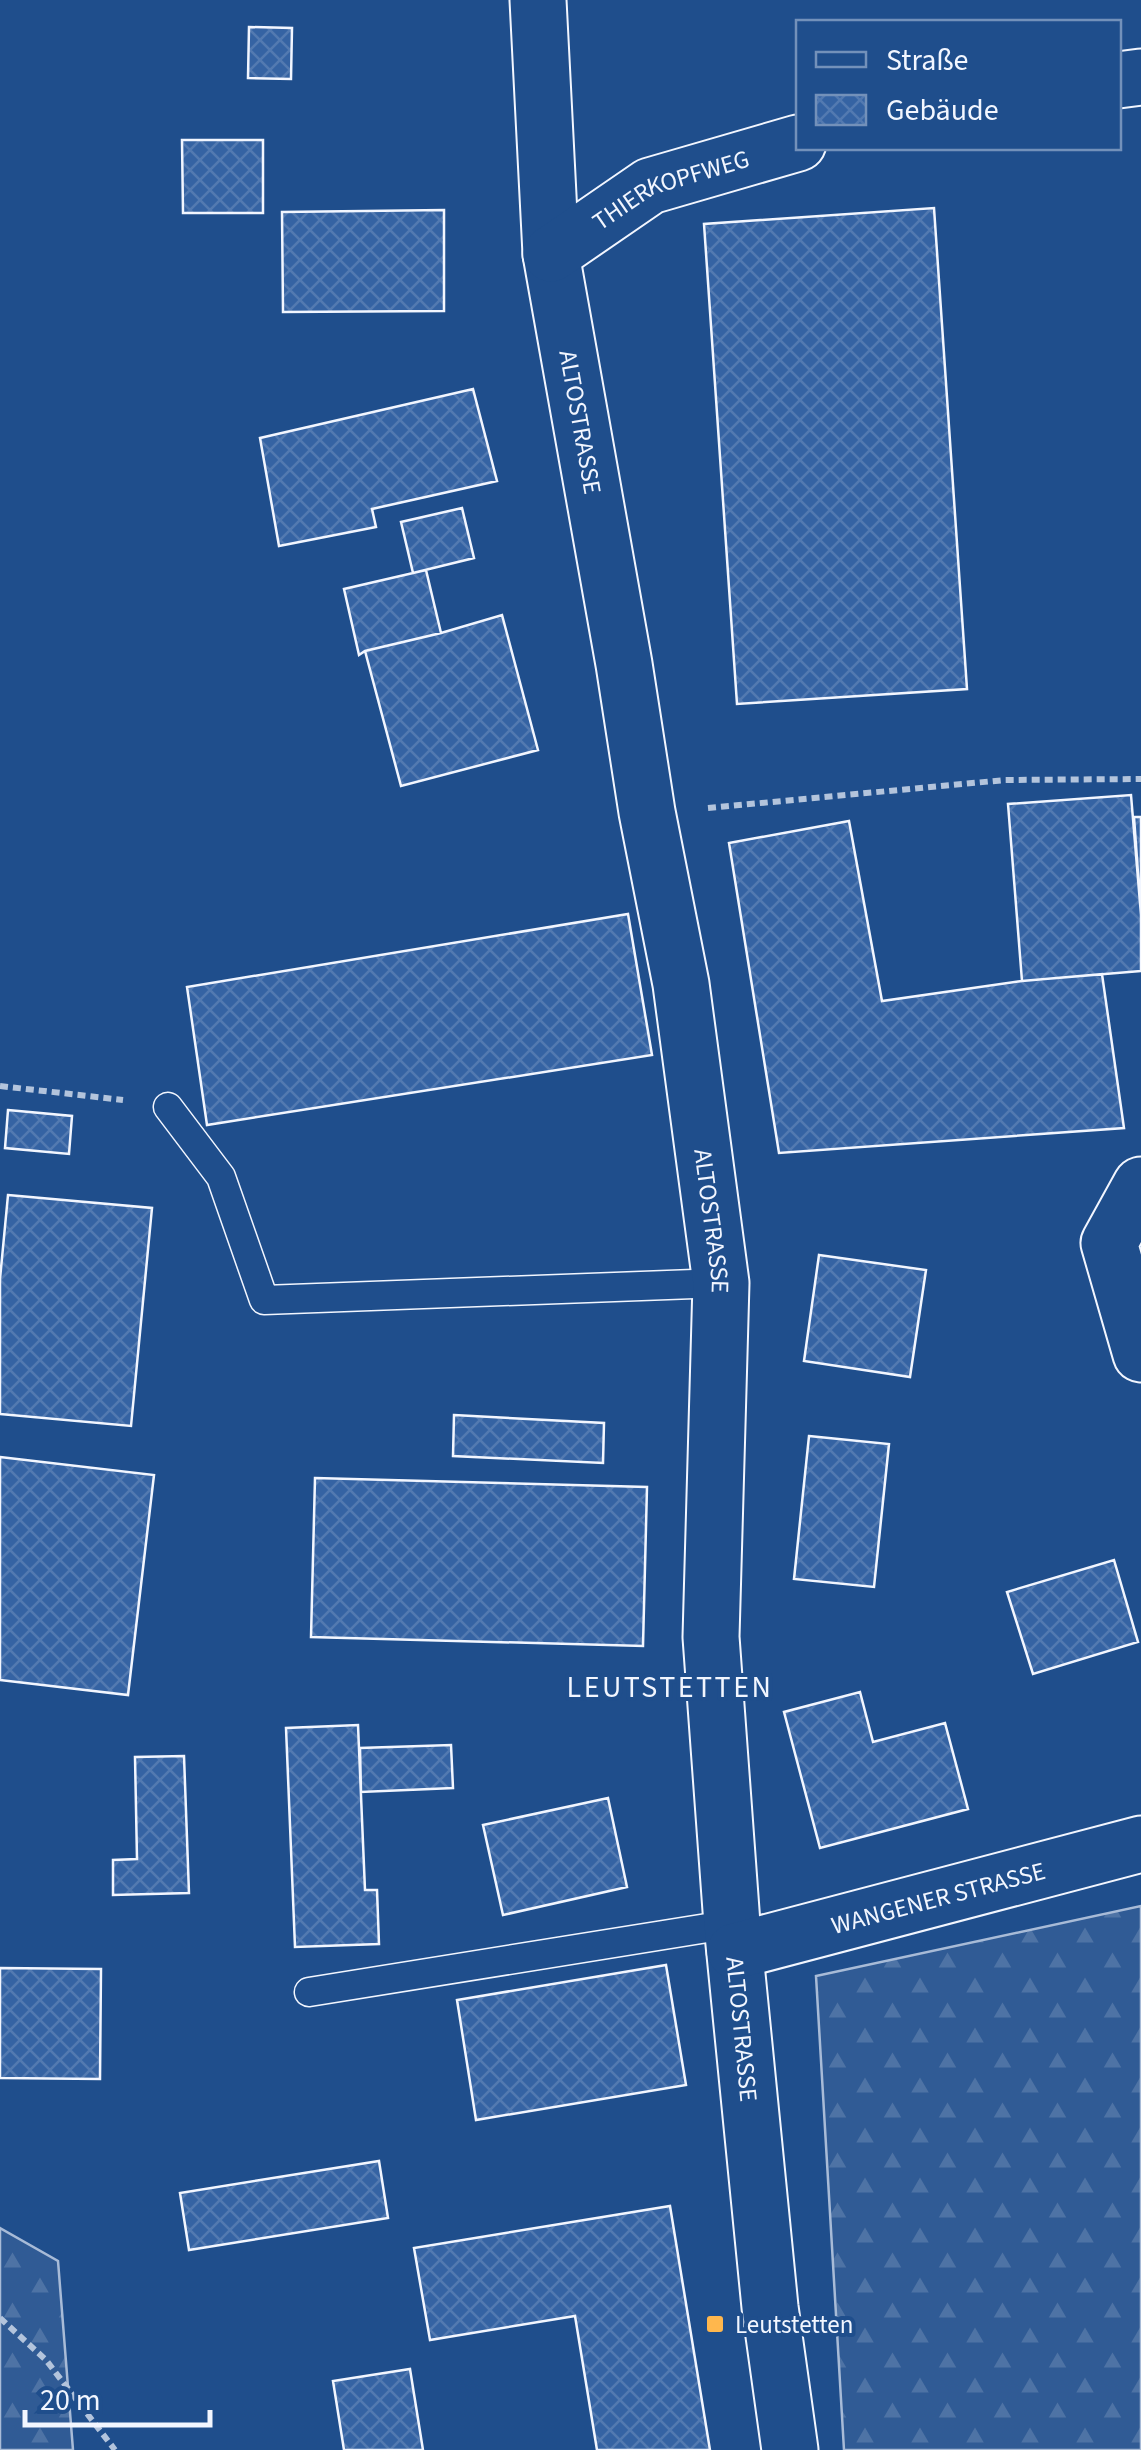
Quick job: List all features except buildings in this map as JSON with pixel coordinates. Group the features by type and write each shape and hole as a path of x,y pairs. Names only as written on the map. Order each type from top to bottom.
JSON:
{"street":[{"name":"ALTOSTRASSE","path":"538,0 551,254 624,664 646,812 681,984 721,1283 711,1637 733,1938 770,2307 790,2450"},
{"name":"THIERKOPFWEG","path":"551,254 650,186 796,145"},
{"path":"1141,1185 1108,1243 1141,1354"},
{"name":"WANGENER STRASSE","path":"733,1938 1141,1844"}],"lane":[{"path":"168,1107 221,1178 264,1300 721,1283"},
{"path":"310,1992 733,1938"}],"path":[{"path":"646,812 1006,780 1141,779"},
{"path":"0,1086 168,1107"},
{"path":"0,2318 46,2360 115,2450"}],"green space":[{"path":"1141,1906 1141,2450 844,2450 816,1976"},
{"path":"0,2228 58,2261 73,2450 0,2450"}],"place":[{"name":"Leutstetten","path":"715,2324"}],"district":[{"name":"LEUTSTETTEN","path":"670,1687"}]}
